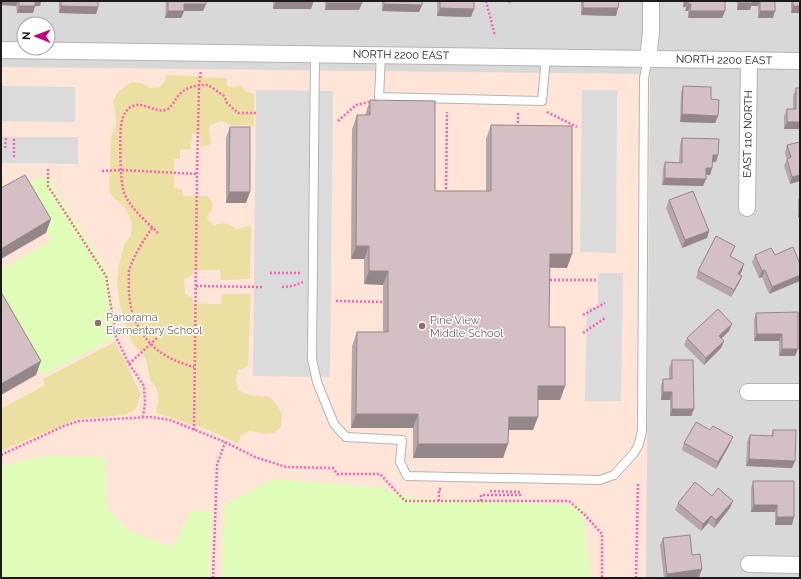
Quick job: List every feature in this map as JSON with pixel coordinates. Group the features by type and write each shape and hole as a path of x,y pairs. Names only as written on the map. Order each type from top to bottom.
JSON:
{"street":[{"path":"648,59 651,32 651,1"},
{"name":"NORTH 2200 EAST","path":"1,50 800,61"},
{"name":"EAST 110 NORTH","path":"747,208 749,60"},
{"path":"748,392 800,392"},
{"path":"748,564 800,564"}],"lane":[{"path":"316,54 312,360 317,382 334,424 346,437 402,440 400,462 407,476 600,480 614,475 634,453 639,444 642,431 644,78 648,59"},
{"path":"381,55 379,97 542,101 546,57"}],"path":[{"path":"486,1 495,36"},
{"path":"194,430 197,174 199,85 201,71"},
{"path":"158,233 127,199 122,183 121,126 126,110 133,106 143,104 162,110 169,108 180,93 188,87 208,85 224,96 227,103 238,113 256,113"},
{"path":"338,121 356,105 369,102"},
{"path":"446,197 447,112"},
{"path":"547,112 577,128"},
{"path":"518,113 518,132"},
{"path":"5,148 6,137"},
{"path":"14,137 14,157"},
{"path":"48,169 48,186 106,276 116,337 129,364 144,386 145,403 143,417"},
{"path":"102,171 121,170 197,174"},
{"path":"152,228 139,248 129,269 128,294 132,314 141,332 162,353 194,368"},
{"path":"270,273 313,274"},
{"path":"545,280 596,280"},
{"path":"282,286 293,286 303,282"},
{"path":"196,286 264,287"},
{"path":"336,301 383,302"},
{"path":"583,315 605,303"},
{"path":"583,333 605,318"},
{"path":"129,364 157,338"},
{"path":"1,455 64,426 80,421 150,417 170,420 225,442 255,457 286,467 333,468 337,474 380,474 405,501 569,501 585,515 602,534 602,578"},
{"path":"213,578 217,465 225,442"},
{"path":"636,578 638,482"},
{"path":"439,489 439,501"},
{"path":"481,490 520,492 520,495 481,495 481,501"}],"shaded area":[{"path":"1,1 800,1 800,578 1,578"},
{"name":"Pine View Middle School","path":"1,67 650,74 646,578 1,578"},
{"path":"166,75 227,78 227,86 234,87 240,85 247,92 254,94 254,127 244,125 233,126 222,121 218,122 209,126 211,143 209,145 206,147 200,147 201,134 192,134 191,149 180,150 180,159 174,159 174,188 182,189 183,196 207,196 213,205 207,219 210,222 214,225 228,224 236,229 251,226 250,279 221,280 220,270 193,270 193,275 184,279 185,293 188,296 193,297 193,303 221,304 222,294 251,294 248,366 238,370 236,379 238,390 249,395 270,397 278,406 282,415 281,426 275,433 265,434 250,431 241,435 238,444 209,430 156,413 158,393 156,387 150,380 147,363 144,356 132,343 120,305 117,284 119,263 125,243 131,235 132,225 125,208 109,191 111,136 116,126 113,101 118,92 131,82 141,83 151,88 159,87 165,81"},
{"path":"1,86 75,87 75,122 1,121"},
{"path":"256,90 333,91 330,377 253,376"},
{"path":"582,90 617,90 616,253 580,252"},
{"path":"1,137 78,137 78,164 1,163"},
{"path":"598,273 623,273 621,401 585,401 587,307 598,307"},
{"path":"115,342 141,394 135,410 125,415 77,419 1,451 1,409 45,385 43,379"}],"green space":[{"path":"43,176 52,178 53,186 110,274 116,337 42,376 1,304 1,270 51,240 23,184"},
{"path":"44,456 105,457 107,508 129,531 173,547 191,511 212,511 209,578 1,578 1,466"},
{"path":"273,479 378,487 416,498 582,505 591,578 222,578 224,505"}],"building":[{"path":"19,1 35,1 35,6 19,6"},
{"path":"61,1 98,1 98,7 61,6"},
{"path":"168,1 206,1 206,4 184,4 184,11 168,11"},
{"path":"276,1 314,1 313,2"},
{"path":"327,1 362,1 362,3 327,3"},
{"path":"384,1 422,1 422,5 384,4"},
{"path":"440,1 474,1 474,9 440,8"},
{"path":"583,1 619,1 618,8 583,8"},
{"path":"688,1 725,1 725,11 690,11 691,4 688,4"},
{"path":"739,1 752,1 752,3 739,3"},
{"path":"760,1 775,1 775,11 760,11"},
{"path":"793,1 800,1 800,6 793,6"},
{"path":"683,86 711,87 711,99 719,100 718,116 682,114"},
{"path":"796,88 800,88 800,122 787,122 787,109 796,109"},
{"path":"370,100 435,101 435,191 491,191 491,125 572,126 572,254 550,254 549,327 565,327 565,386 538,386 538,417 509,417 508,444 418,444 418,414 356,414 357,332 388,332 388,271 369,271 369,246 356,246 357,115 370,115"},
{"path":"230,127 250,127 250,192 229,192"},
{"path":"682,138 719,139 718,155 713,155 712,168 706,168 706,179 665,178 665,162 682,163"},
{"path":"800,142 800,175 792,177 787,159 791,157 787,145"},
{"path":"25,175 51,219 1,249 1,188"},
{"path":"693,191 709,231 685,240 669,200"},
{"path":"716,236 735,246 730,256 744,264 738,274 742,276 734,290 698,271"},
{"path":"793,247 800,264 800,275 772,287 765,270 762,271 755,255 771,248 775,255"},
{"path":"1,292 41,361 1,384"},
{"path":"718,309 732,324 719,336 724,341 706,358 687,338"},
{"path":"798,312 798,349 782,349 782,334 757,334 756,313"},
{"path":"672,360 693,360 694,409 672,409 672,392 663,392 663,379 672,379"},
{"path":"696,422 710,430 713,426 733,437 718,462 684,443"},
{"path":"773,430 796,430 795,461 749,459 750,435 773,436"},
{"path":"753,481 794,481 794,517 777,517 777,505 754,505"},
{"path":"695,482 712,496 718,488 733,501 716,520 711,516 703,524 678,503"},
{"path":"690,535 692,555 700,554 702,569 667,574 663,538"}],"place":[{"name":"Panorama Elementary School","path":"98,323"},
{"name":"Pine View Middle School","path":"422,326"}]}
